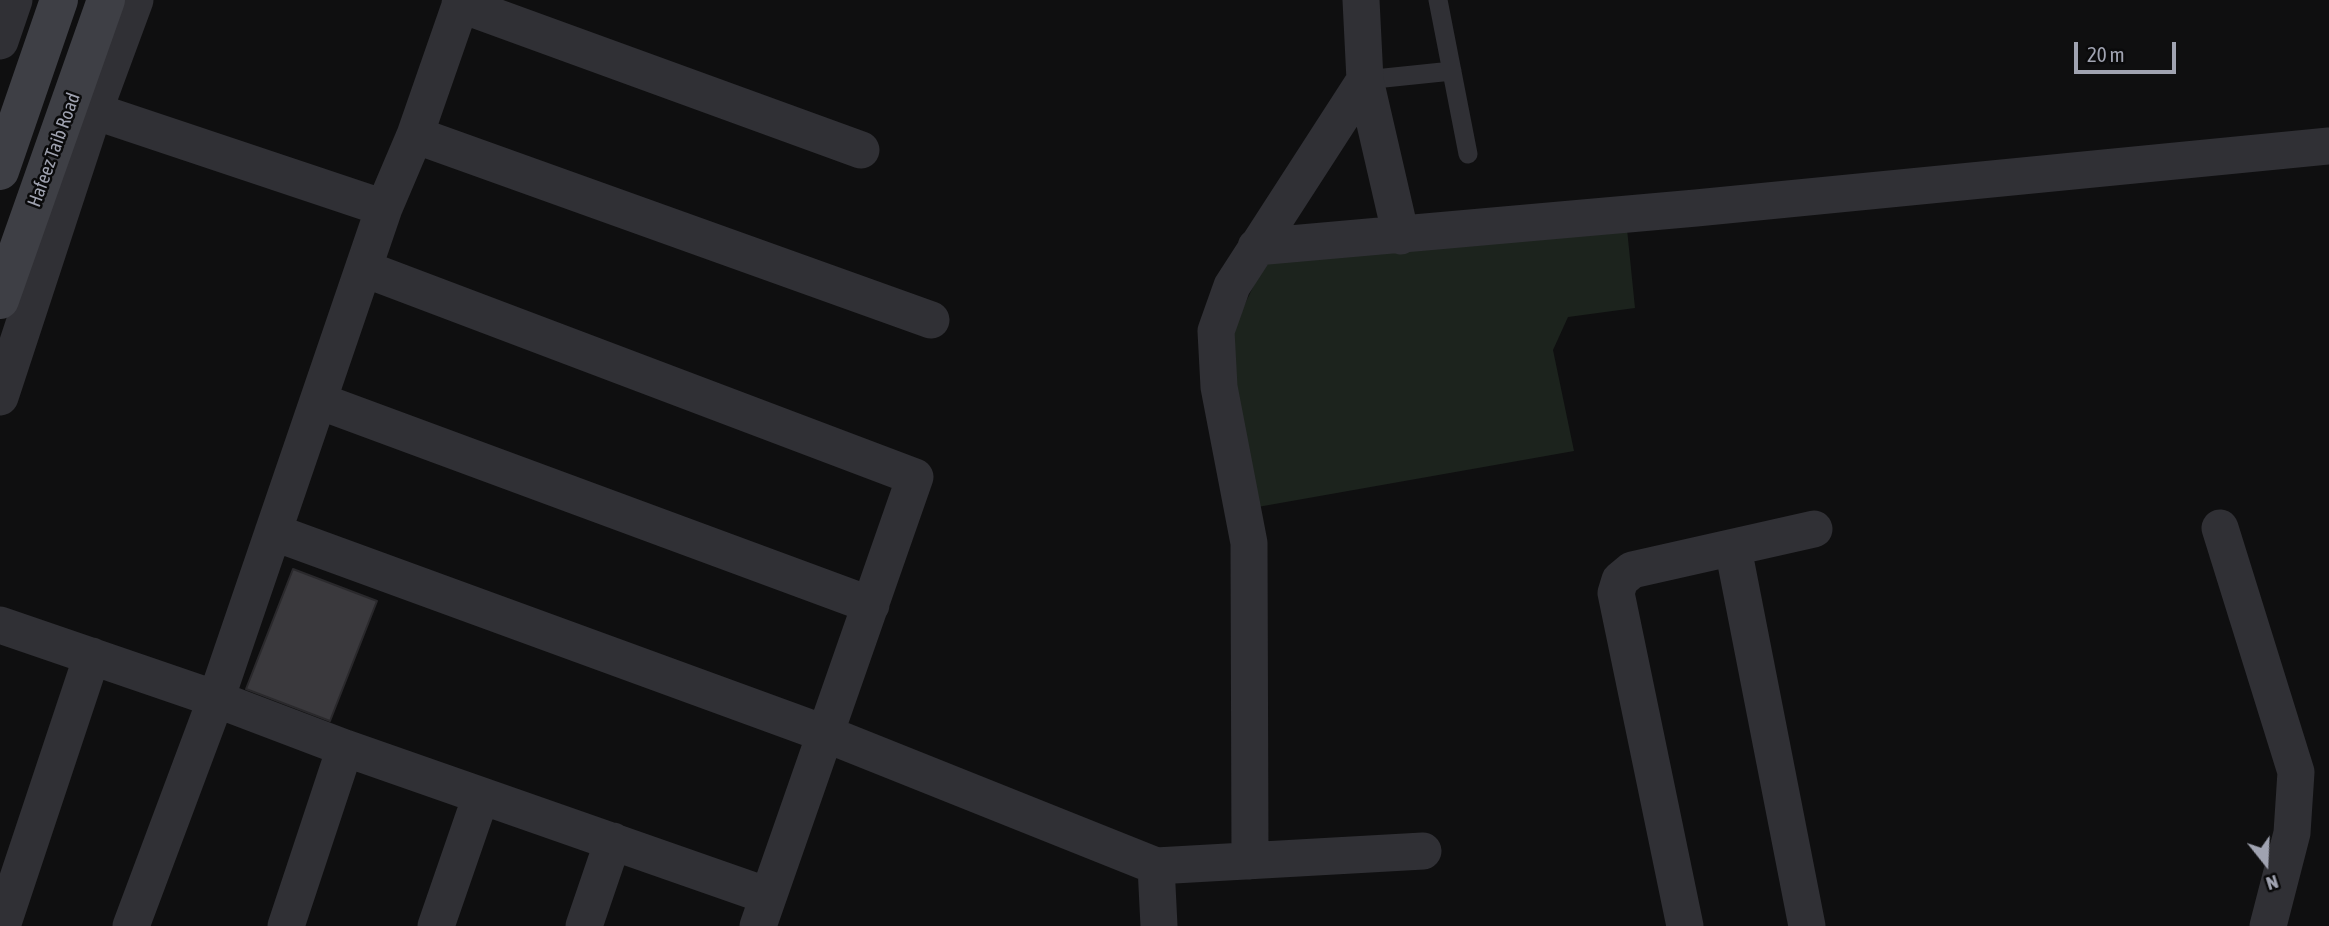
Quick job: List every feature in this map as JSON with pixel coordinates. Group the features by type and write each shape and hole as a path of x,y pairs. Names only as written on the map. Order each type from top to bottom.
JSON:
{"street":[{"path":"0,41 14,0"},
{"path":"0,171 59,0"},
{"name":"Hafeez Taib Road","path":"0,300 82,108 106,0"},
{"path":"0,397 82,108 135,0"},
{"path":"1361,0 1365,80 1401,236"},
{"path":"131,926 216,699 384,208 415,135 461,2 861,150"},
{"path":"1250,861 1249,543 1219,387 1216,331 1233,286 1256,247 1365,80"},
{"path":"82,108 384,208"},
{"path":"415,135 931,320"},
{"path":"1256,247 1401,236 2329,146"},
{"path":"0,625 613,841 763,911 915,477 365,269"},
{"path":"319,401 871,605"},
{"path":"2220,528 2295,772 2292,833 2268,926"},
{"path":"1685,926 1616,593 1620,580 1632,570 1814,529"},
{"path":"273,532 826,734 1156,866 1423,851"},
{"path":"1733,548 1802,925"},
{"path":"2,926 92,656"},
{"path":"286,926 345,748"},
{"path":"436,926 481,796"},
{"path":"584,926 613,841"},
{"path":"1156,866 1159,926"}],"lane":[{"path":"1438,0 1468,154"},
{"path":"1365,80 1452,71"}],"shaded area":[{"path":"1627,229 1635,308 1568,317 1553,350 1574,451 1252,508 1230,335 1266,260"}],"building":[{"path":"293,569 377,601 330,721 246,689"}]}
